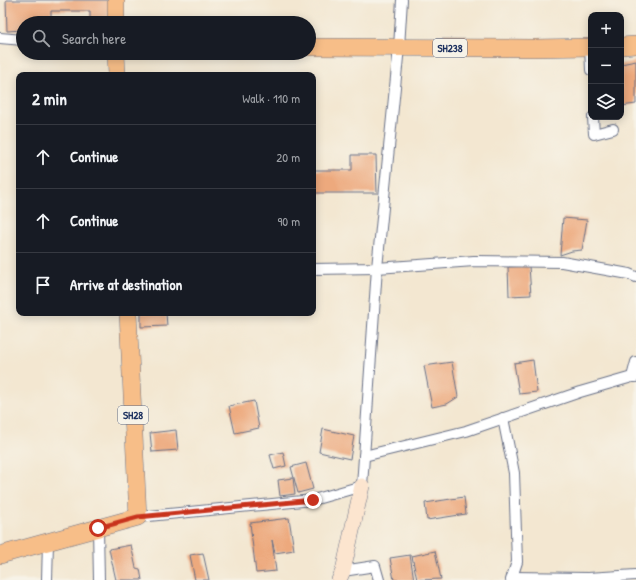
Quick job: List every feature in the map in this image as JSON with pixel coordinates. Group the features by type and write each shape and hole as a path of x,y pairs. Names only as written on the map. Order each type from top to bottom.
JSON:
{"main road":[{"path":"116,0 116,16"},
{"path":"624,46 636,45"},
{"name":"SH238","path":"316,47 588,47"},
{"path":"116,60 117,72"},
{"name":"SH28","path":"128,316 138,517"},
{"path":"0,555 138,517"}],"street":[{"path":"379,580 375,566 341,575 362,486 377,268 399,47 402,0"},
{"path":"0,38 16,39"},
{"path":"593,120 594,134 613,129"},
{"path":"316,268 377,268 474,261 562,262 629,274 636,277"},
{"path":"364,456 466,431 580,392 634,377 636,362"},
{"path":"503,418 514,474 518,562 512,579 588,578 636,575"},
{"path":"138,517 313,500 362,486"},
{"path":"98,528 100,580"},
{"path":"47,580 48,542"}],"building":[{"path":"6,0 108,0 109,16 90,16 90,11 51,11 51,16 16,16 16,30 7,31"},
{"path":"636,61 636,104 624,106 624,63"},
{"path":"352,155 376,155 377,193 316,193 316,170 352,170"},
{"path":"563,218 587,220 582,250 572,251 560,255"},
{"path":"529,266 531,295 509,296 508,267"},
{"path":"141,316 166,316 167,326 141,327"},
{"path":"533,360 537,392 519,394 514,363"},
{"path":"452,362 458,397 447,404 432,407 424,366"},
{"path":"254,401 259,428 235,433 229,406"},
{"path":"323,429 354,436 350,459 319,452"},
{"path":"176,430 178,450 152,452 150,433"},
{"path":"283,452 286,466 274,469 270,455"},
{"path":"306,463 313,489 298,493 291,467"},
{"path":"293,478 295,494 280,496 278,480"},
{"path":"464,497 466,514 427,520 425,503"},
{"path":"289,518 294,550 275,553 272,540 276,571 256,573 250,523"},
{"path":"131,545 136,568 140,569 142,580 116,580 109,549"},
{"path":"435,551 441,579 417,580 412,556"},
{"path":"203,553 209,580 195,580 190,555"},
{"path":"410,555 414,580 394,580 390,558"}],"route":[{"path":"98,528 138,517 313,500"}]}
